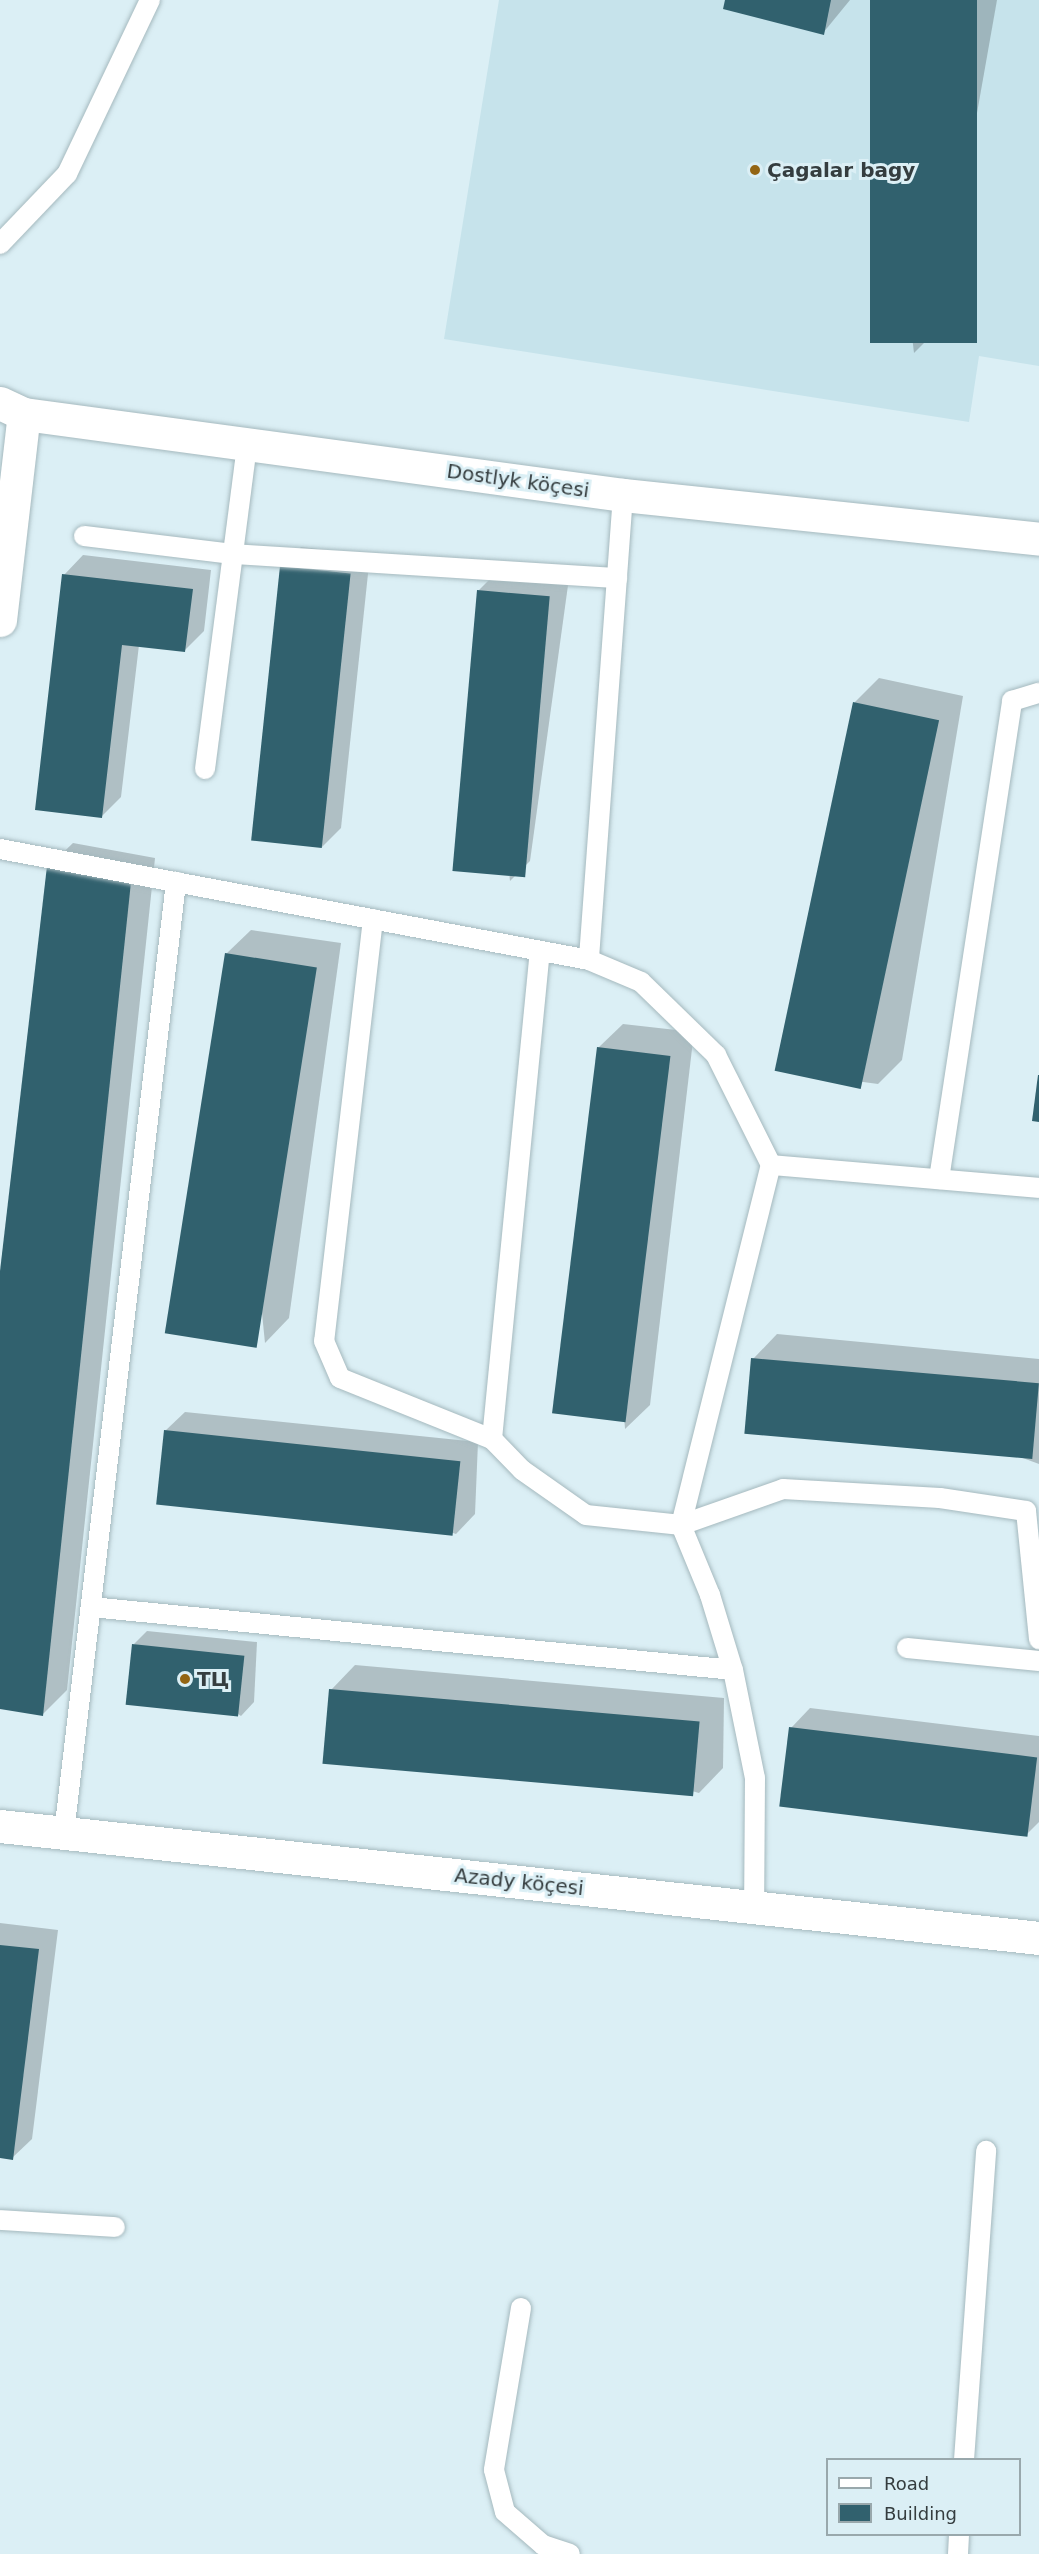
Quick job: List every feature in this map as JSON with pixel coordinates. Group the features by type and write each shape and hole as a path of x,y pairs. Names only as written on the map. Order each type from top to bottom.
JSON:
{"street":[{"name":"Dostlyk köçesi","path":"12,409 247,444 623,495 1038,535"},
{"path":"0,620 12,409"},
{"name":"Azady köçesi","path":"0,1826 1039,1938"}],"lane":[{"path":"0,244 67,174 150,0"},
{"path":"205,769 247,444"},
{"path":"589,960 623,495"},
{"path":"84,536 233,554 617,578"},
{"path":"939,1179 1012,701 1039,693"},
{"path":"0,849 589,960 641,982 716,1055 771,1165 681,1525 710,1595 733,1670 756,1778 754,1908"},
{"path":"64,1833 176,882"},
{"path":"373,919 324,1341 340,1378 492,1438 522,1470 586,1515 681,1525 783,1489 940,1498 1033,1511 1039,1639"},
{"path":"492,1438 540,951"},
{"path":"771,1165 1039,1188"},
{"path":"91,1607 733,1670"},
{"path":"906,1648 1039,1660"},
{"path":"964,2458 986,2151"},
{"path":"0,2220 115,2227"},
{"path":"521,2308 494,2470 505,2512 543,2545 570,2554"},
{"path":"957,2554 959,2536"}],"shaded area":[{"name":"Çagalar bagy","path":"499,0 1039,0 1039,366 979,356 969,422 444,339"}],"building":[{"path":"725,0 831,0 824,35 723,9"},
{"path":"870,0 977,0 977,343 870,343"},
{"path":"280,566 351,573 322,848 251,840"},
{"path":"62,574 193,589 185,652 122,645 102,818 35,810"},
{"path":"477,590 550,596 525,877 452,871"},
{"path":"853,702 939,720 861,1089 775,1071"},
{"path":"47,866 131,882 43,1716 0,1709 0,1271"},
{"path":"225,953 317,968 257,1348 165,1333"},
{"path":"597,1047 670,1056 625,1422 552,1413"},
{"path":"1039,1075 1039,1122 1032,1121"},
{"path":"751,1358 1039,1383 1032,1459 744,1434"},
{"path":"164,1430 460,1461 453,1536 156,1505"},
{"name":"ТЦ","path":"132,1644 244,1656 238,1716 126,1705"},
{"path":"329,1689 700,1721 693,1796 322,1764"},
{"path":"789,1727 1037,1757 1027,1837 779,1806"},
{"path":"0,1945 39,1949 13,2160 0,2158"}],"place":[{"name":"Çagalar bagy","path":"755,170"},
{"name":"ТЦ","path":"185,1679"}]}
